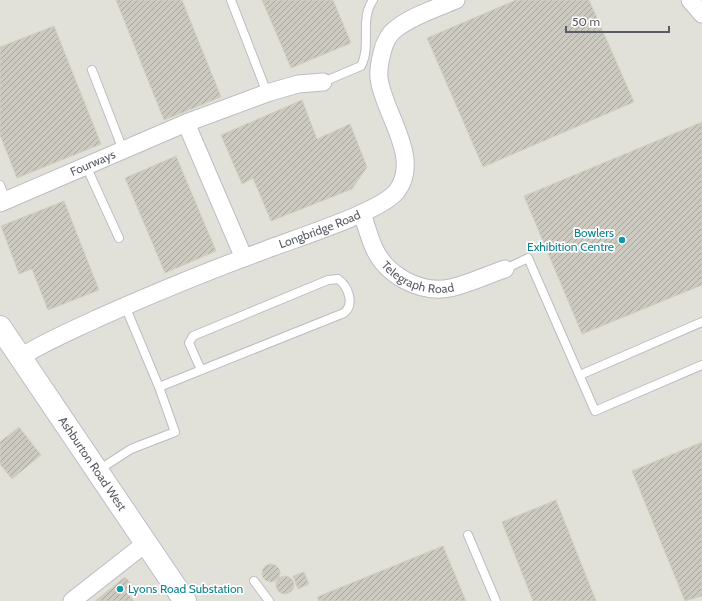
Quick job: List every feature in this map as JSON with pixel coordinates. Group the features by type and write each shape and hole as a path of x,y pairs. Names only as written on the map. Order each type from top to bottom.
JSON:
{"main road":[{"name":"Ashburton Road West","path":"0,327 185,601"}],"street":[{"name":"Longbridge Road","path":"21,357 36,347 125,306 244,258 362,213 377,206 397,190 403,177 405,162 403,146 384,100 379,78 383,49 388,37 396,28 456,0"},
{"path":"690,0 702,14"},
{"name":"Fourways","path":"2,196 86,166 186,123 267,93 298,84 323,82"},
{"path":"186,123 244,258"},
{"name":"Telegraph Road","path":"362,213 374,249 383,262 394,275 413,284 428,288 449,288 505,269"},
{"path":"72,601 146,542"}],"lane":[{"path":"231,0 267,93"},
{"path":"323,82 361,66 366,50 366,17 368,6 373,0"},
{"path":"92,70 123,150"},
{"path":"86,166 119,238"},
{"path":"505,269 528,258 595,411 702,365"},
{"path":"159,387 344,313 350,302 344,286 338,279 328,280 193,336 189,343 201,370"},
{"path":"97,471 131,449 175,432 159,387 125,306"},
{"path":"580,375 702,322"},
{"path":"468,535 496,601"},
{"path":"254,580 269,601"}],"shaded area":[{"path":"0,0 702,0 702,601 0,601"}],"building":[{"path":"116,0 182,0 221,97 164,120"},
{"path":"262,0 333,0 351,43 291,68"},
{"path":"516,0 589,0 634,102 483,167 427,38"},
{"path":"54,26 101,144 17,178 0,135 0,47"},
{"path":"302,100 317,139 350,124 367,167 352,189 271,221 253,178 242,184 221,135"},
{"name":"Bowlers Exhibition Centre","path":"702,122 702,285 582,334 524,196"},
{"path":"176,156 216,251 165,273 125,178"},
{"path":"64,201 99,290 48,310 32,269 19,274 1,226"},
{"path":"19,427 41,455 12,479 0,464 0,442"},
{"path":"702,442 702,596 685,601 632,471"},
{"path":"556,500 596,601 533,601 502,522"},
{"path":"443,546 466,601 319,601 317,597"},
{"path":"271,564 277,567 280,573 277,579 271,582 265,579 262,573 265,567"},
{"path":"304,572 309,584 298,589 293,576"},
{"path":"285,576 291,579 294,585 291,591 285,594 279,591 276,585 279,579"},
{"name":"Lyons Road Substation","path":"125,577 133,586 126,592 134,601 95,601"}],"place":[{"name":"Bowlers Exhibition Centre","path":"622,240"},
{"name":"Lyons Road Substation","path":"120,589"}]}
